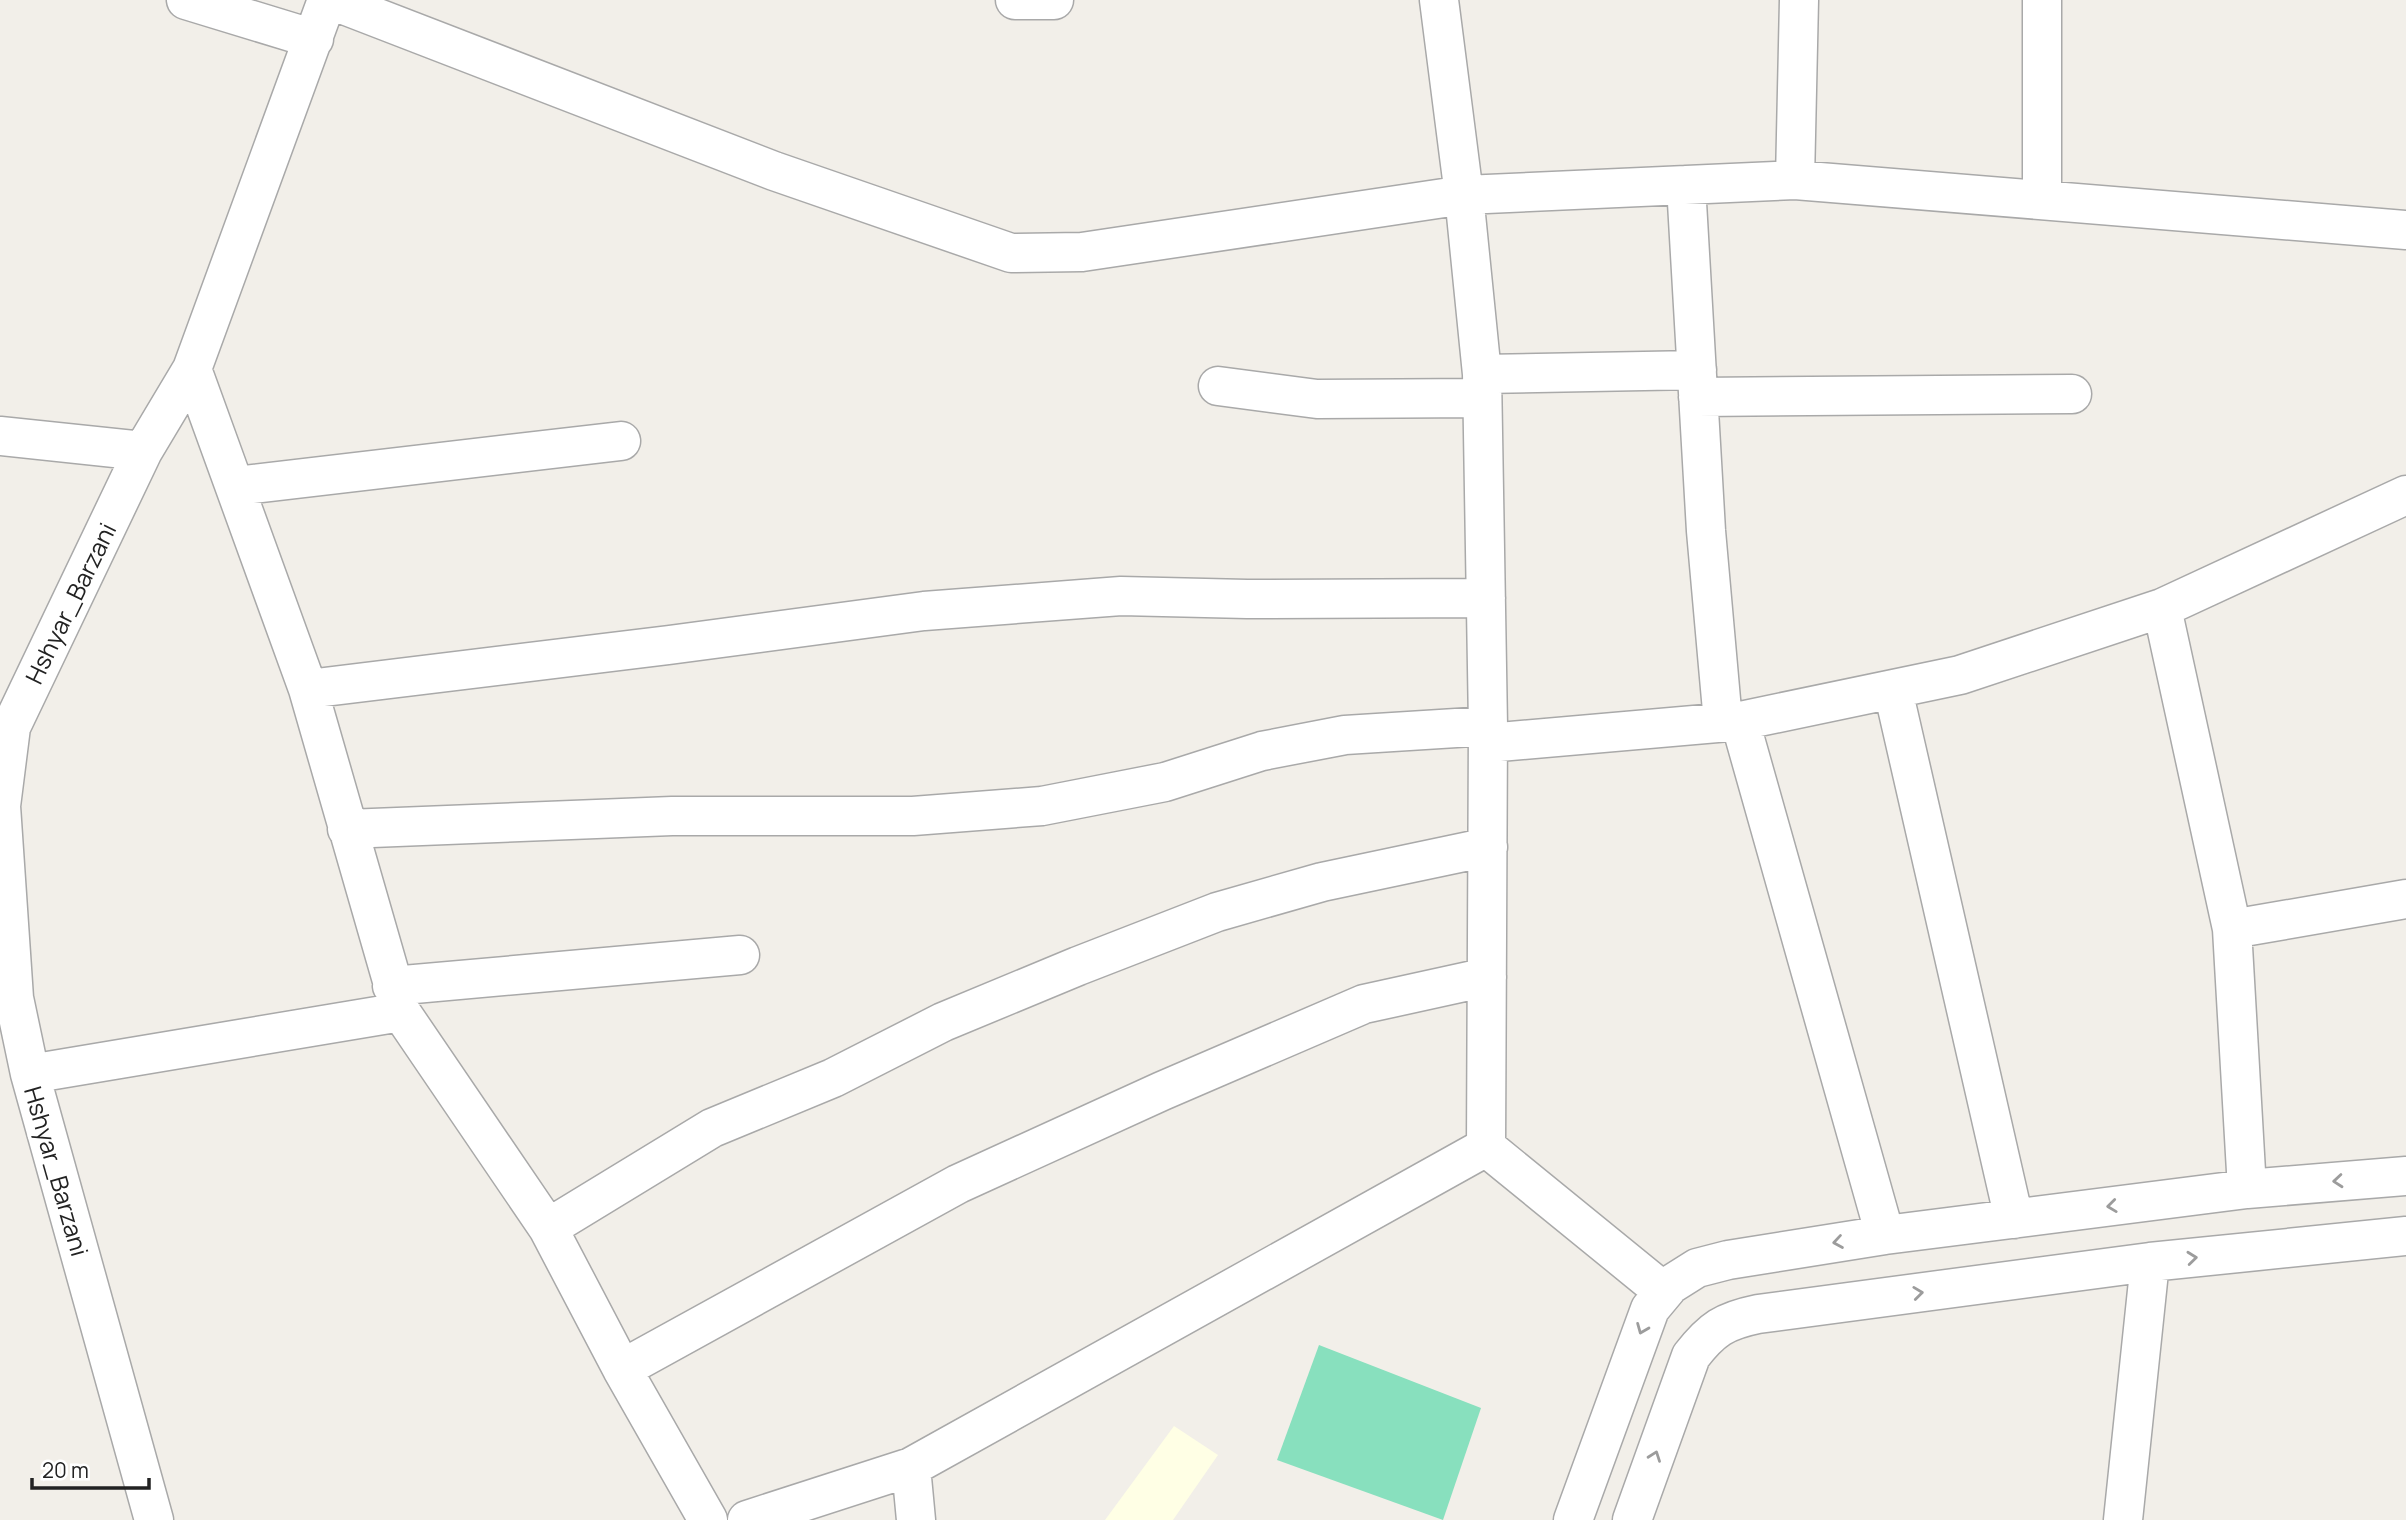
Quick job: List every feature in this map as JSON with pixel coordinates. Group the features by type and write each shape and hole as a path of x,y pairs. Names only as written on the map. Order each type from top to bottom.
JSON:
{"street":[{"path":"186,0 314,38"},
{"path":"329,0 774,171 1011,253 1082,252 1464,195 1795,180 2406,230"},
{"name":"Hshyar_Barzani","path":"155,1520 7,999 1,806 11,727 143,452 192,369 329,0"},
{"path":"1015,0 1054,0"},
{"path":"1438,0 1464,195 1482,386 1488,734 1486,1147"},
{"path":"1795,180 1799,0"},
{"path":"2042,0 2042,200"},
{"path":"1686,185 1706,531 1732,722 1885,1235"},
{"path":"192,369 308,689 396,999 548,1228 622,1369 708,1520"},
{"path":"1218,386 1317,399 1482,386 1698,384 2072,394"},
{"path":"0,436 143,452"},
{"path":"235,486 621,441"},
{"path":"347,829 672,816 913,816 1042,806 1165,782 1262,751 1345,735 1488,734 1732,722 1960,675 2162,608 2406,495"},
{"path":"308,689 937,610 1121,596 1247,599 1486,598"},
{"path":"2162,608 2232,929 2246,1189"},
{"path":"1893,690 2014,1219"},
{"path":"548,1228 712,1128 833,1078 943,1022 1078,965 1217,912 1322,882 1488,848"},
{"path":"2232,929 2406,899"},
{"path":"30,1074 396,999 740,955"},
{"path":"622,1369 958,1184 1138,1102 1364,1004 1487,977"},
{"path":"1486,1147 1664,1292"},
{"path":"747,1520 911,1467 1486,1147"},
{"path":"1573,1520 1650,1309 1670,1285 1697,1268 1728,1260 1885,1235 2246,1189 2406,1176"},
{"path":"1632,1520 1691,1356 1708,1334 1731,1319 2150,1262 2406,1236"},
{"path":"2123,1520 2150,1262"},
{"path":"911,1467 916,1520"}],"shaded area":[{"path":"1174,1426 1218,1455 1173,1520 1105,1520"}],"green space":[{"path":"1319,1345 1481,1408 1443,1520 1277,1460"}]}
